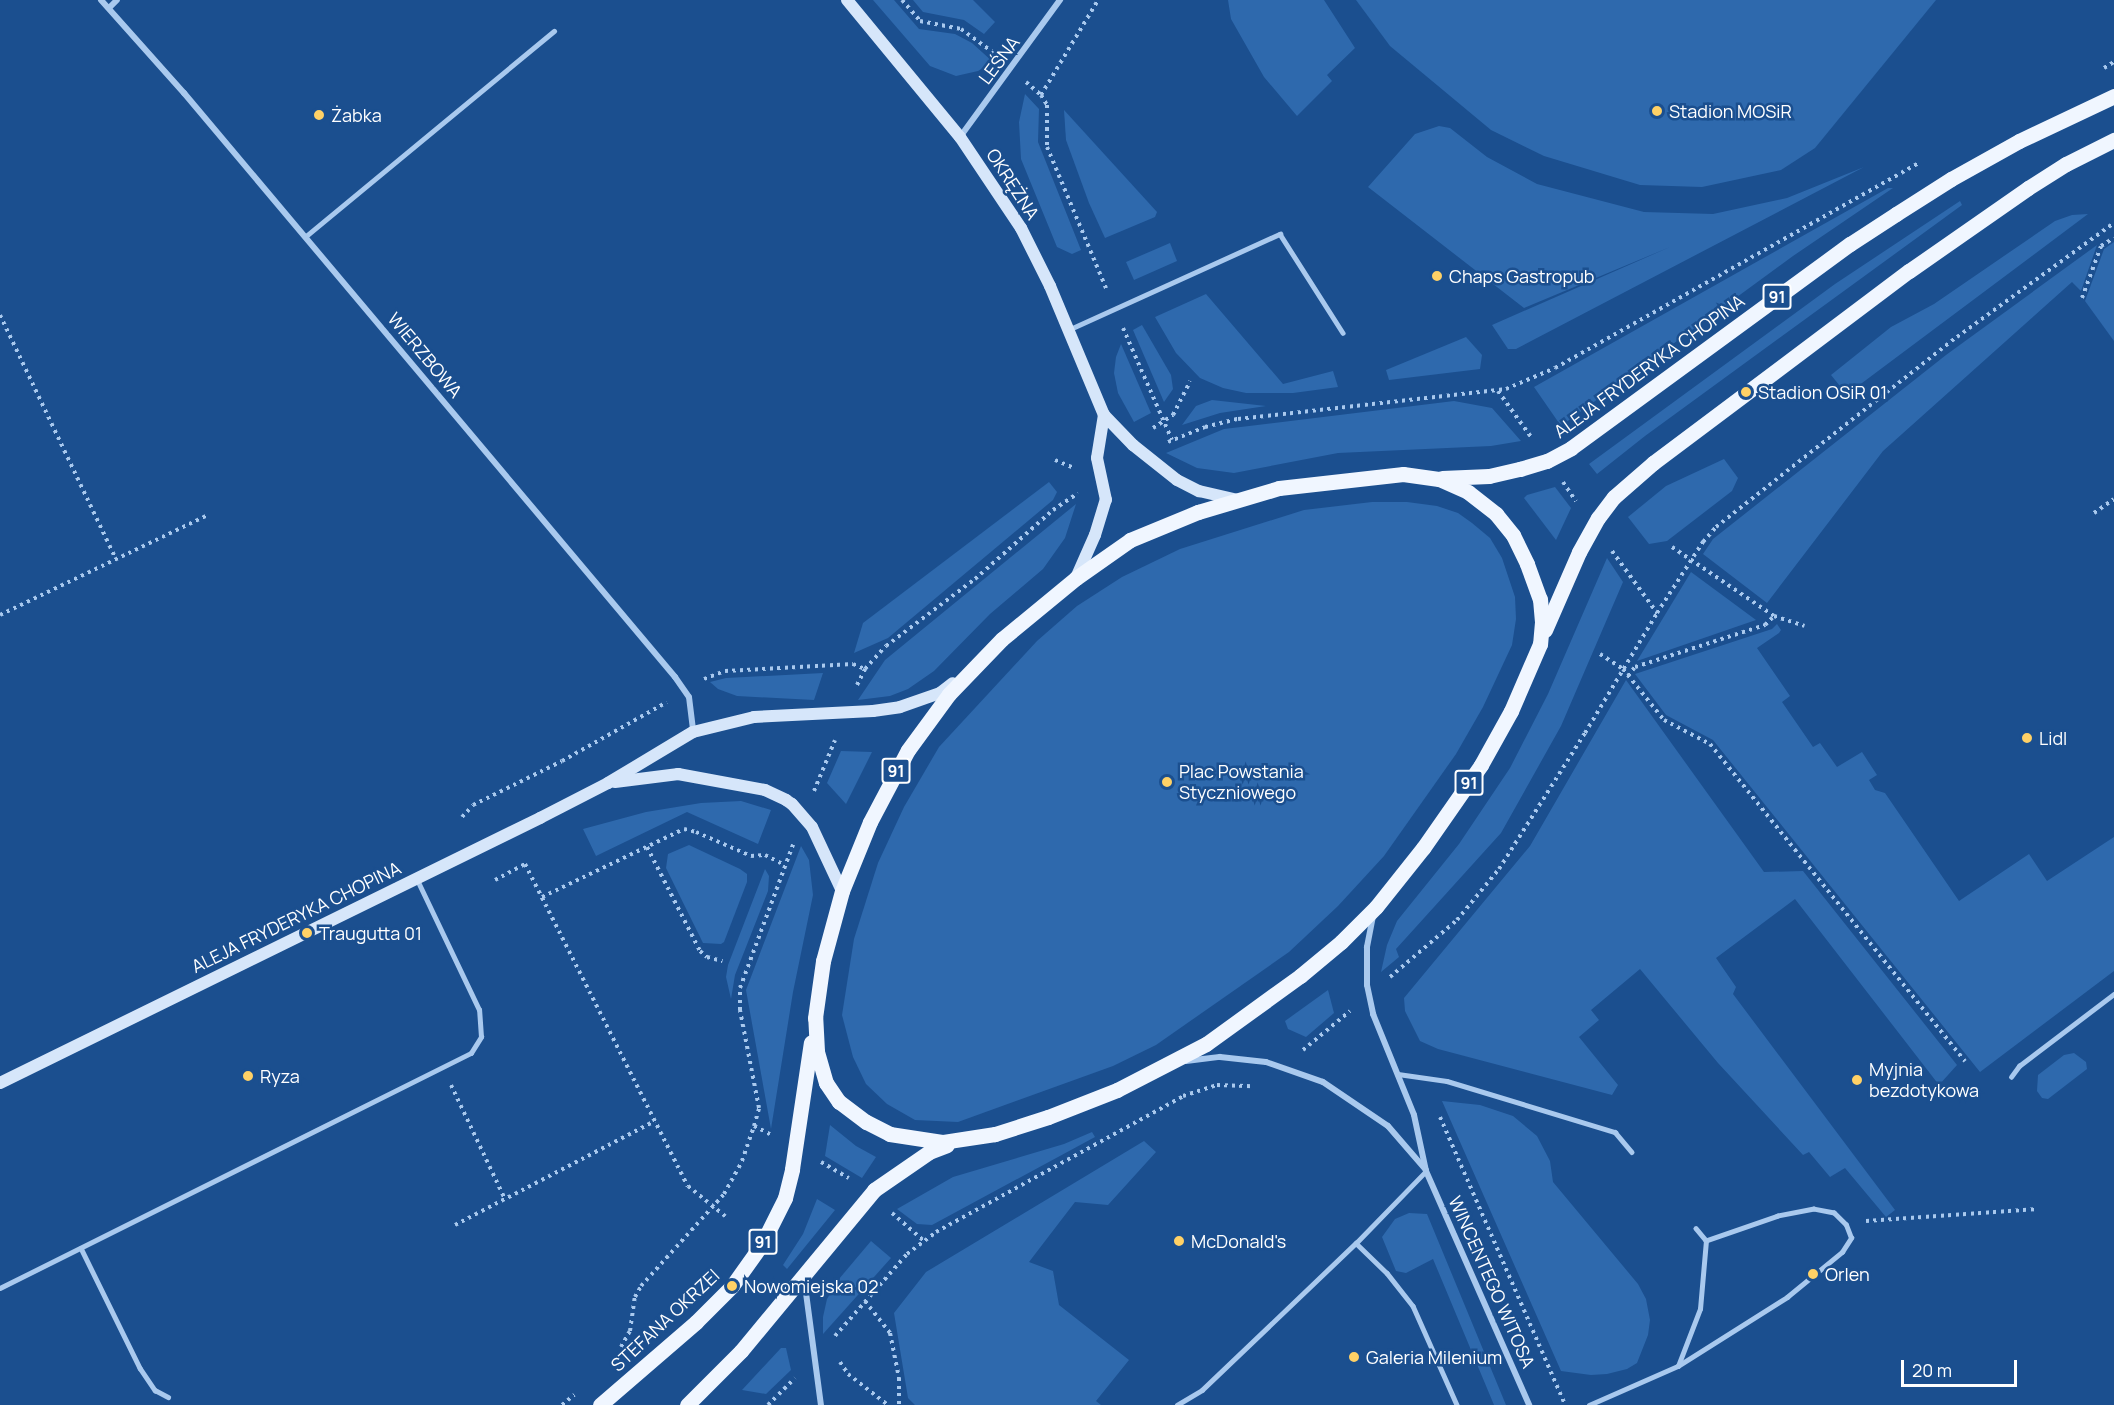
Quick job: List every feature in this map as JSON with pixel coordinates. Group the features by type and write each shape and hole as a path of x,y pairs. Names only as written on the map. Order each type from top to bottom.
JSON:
{"main road":[{"name":"ALEJA FRYDERYKA CHOPINA","path":"1439,478 1489,476 1520,469 1547,461 1571,448 1868,232 1952,179 2009,147 2114,96"},
{"name":"91","path":"687,1405 741,1351 870,1194 889,1177 928,1152 1048,1117 1117,1090 1170,1064 1235,1024 1300,976 1341,942 1376,907 1423,849 1481,765 1511,711 1564,584 1598,518 1614,497 1653,463 1909,271 2028,188 2112,143"},
{"name":"91","path":"815,1018 823,961 842,891 870,822 908,750 929,718 975,665 1002,639 1076,578 1130,540 1198,512 1279,488 1403,474 1439,478"},
{"path":"1439,478 1468,492 1496,514 1513,535 1540,600 1542,622 1540,644"},
{"path":"815,1018 817,1052 826,1083 839,1102 866,1122 890,1134 942,1142 967,1140"},
{"name":"STEFANA OKRZEI","path":"600,1405 696,1322 732,1286 762,1244 785,1198 796,1148 815,1018"}],"street":[{"name":"WIERZBOWA","path":"101,0 305,237 685,691 693,712 693,732"},
{"path":"109,8 117,0"},
{"name":"OKRĘŻNA","path":"847,0 960,137 1021,228 1050,285 1104,415 1145,455 1177,480 1199,490 1237,500"},
{"name":"LEŚNA","path":"960,137 1060,0"},
{"path":"1076,578 1102,516 1106,500 1097,458 1104,415"},
{"name":"ALEJA FRYDERYKA CHOPINA","path":"0,1083 608,783 693,732 754,717 873,711 920,701 940,693 975,665"},
{"name":"ALEJA FRYDERYKA CHOPINA","path":"608,783 678,774 765,790 792,804 812,827 842,891"},
{"name":"WINCENTEGO WITOSA","path":"1376,907 1367,947 1367,985 1373,1014 1414,1115 1426,1171 1529,1405"},
{"name":"WINCENTEGO WITOSA","path":"1170,1064 1204,1057 1266,1062 1323,1082 1388,1126 1426,1171"},
{"path":"804,1277 821,1405"}],"lane":[{"path":"305,237 554,31"},
{"path":"1068,330 1280,234 1343,333"},
{"path":"0,1288 471,1053 482,1037 481,1024 472,994 417,879"},
{"path":"2011,1077 2019,1066 2114,993"},
{"path":"1398,1074 1447,1081 1615,1132 1632,1152"},
{"path":"1177,1405 1202,1390 1356,1244 1426,1171"},
{"path":"1589,1405 1678,1366 1786,1297 1842,1252 1851,1238 1846,1225 1834,1213 1814,1209 1778,1216 1706,1241"},
{"path":"1678,1366 1700,1309 1706,1241 1696,1229"},
{"path":"1356,1244 1387,1273 1413,1306 1457,1405"},
{"path":"81,1248 140,1368 155,1390 168,1397"}],"path":[{"path":"902,0 920,21 961,29 976,38"},
{"path":"1098,0 1041,95 1047,105 1047,147 1172,440"},
{"path":"2097,71 2114,62"},
{"path":"1145,455 1172,440 1205,427 1238,419 1506,389 1555,368 1921,162"},
{"path":"2082,298 2101,246 2114,238"},
{"path":"0,315 116,559"},
{"path":"1148,430 1164,422 1177,410 1190,381"},
{"path":"1055,460 1077,469"},
{"path":"620,1349 630,1331 635,1297 641,1286 713,1206 732,1181 754,1126 759,1108 740,1010 740,988 785,865 845,712 865,669 886,646 975,579 1053,510 1102,479"},
{"path":"2094,513 2114,499"},
{"path":"0,615 206,516"},
{"path":"1672,547 1774,616 1804,626"},
{"path":"1628,676 1635,667 1765,625 1774,616"},
{"path":"1600,654 1623,669 1664,720 1710,744 1965,1061"},
{"path":"462,817 473,805 562,761 711,674 725,671 834,664 853,664 865,669"},
{"path":"542,897 689,829 751,856 765,855 785,865"},
{"path":"647,847 700,951 707,957 722,961"},
{"path":"495,880 525,864 688,1186 725,1216"},
{"path":"443,1068 505,1199"},
{"path":"1423,1078 1565,1405"},
{"path":"455,1225 654,1120"},
{"path":"754,1126 859,1184 923,1240"},
{"path":"1854,1221 1906,1220 2036,1209"},
{"path":"865,1301 890,1333 899,1378 899,1405"},
{"path":"837,1356 848,1374 888,1405"},
{"path":"562,1405 578,1391"}],"shaded area":[{"path":"873,0 894,0 919,29 955,34 972,43 993,62 978,71 956,76 930,66"},
{"path":"913,0 973,0 995,22 984,34 964,20 923,12"},
{"path":"1228,0 1324,0 1355,48 1327,75 1332,81 1297,116 1264,77 1231,19"},
{"name":"Stadion MOSiR","path":"1356,0 1936,0 1815,148 1781,170 1702,187 1640,185 1544,156 1491,130 1390,46"},
{"path":"1025,94 1039,109 1038,142 1081,250 1072,254 1057,247 1021,159 1019,122"},
{"path":"1064,110 1157,212 1155,217 1105,238 1089,203 1066,140"},
{"path":"1439,126 1450,128 1487,157 1537,184 1644,212 1713,214 1787,198 1864,167 1516,349 1508,349 1492,325 1670,247 1524,308 1368,187 1415,134"},
{"path":"1888,188 1893,188 1793,256 1561,426 1534,387"},
{"path":"1960,201 1962,205 1645,436 1597,474 1589,464 1835,284"},
{"path":"2088,214 1850,392 1844,391 1831,375 1891,327 1934,304 2055,221 2072,215"},
{"path":"2114,242 2114,341 2085,301 2104,249"},
{"path":"1170,243 1177,261 1134,280 1126,262"},
{"path":"2097,245 2081,291 2072,282 1883,451 1767,603 1703,554 1713,539 1946,355"},
{"path":"1206,294 1283,384 1333,371 1338,387 1293,393 1246,393 1223,388 1200,378 1176,353 1155,317"},
{"path":"1142,325 1171,375 1173,389 1164,402 1133,330"},
{"path":"1466,337 1482,355 1480,369 1389,380 1386,370"},
{"path":"1121,344 1151,413 1134,422 1118,393 1114,373 1116,357"},
{"path":"1212,400 1266,406 1220,413 1182,425 1196,406"},
{"path":"1454,401 1492,408 1521,441 1491,446 1338,453 1234,473 1197,468 1166,453 1224,429"},
{"path":"1724,459 1738,478 1732,491 1667,541 1649,544 1628,517 1666,486"},
{"path":"1049,482 1057,492 1053,500 888,638 854,653 863,623"},
{"path":"1555,487 1571,508 1556,540 1524,498 1527,495"},
{"path":"1372,502 1407,502 1437,506 1458,513 1472,523 1490,538 1502,558 1515,597 1516,619 1512,645 1483,707 1456,754 1384,856 1338,906 1289,952 1156,1045 1113,1066 958,1122 915,1120 887,1104 866,1084 853,1057 842,1015 854,939 878,863 904,807 939,747 1037,641 1077,606 1122,577 1180,549 1304,510"},
{"path":"1076,504 1065,538 1043,569 990,614 934,671 908,689 890,696 858,700 885,660"},
{"path":"1607,558 1623,582 1561,726 1501,833 1396,949 1399,957 1381,972 1387,945 1397,921 1459,844 1510,768 1548,694"},
{"path":"1691,572 1756,620 1637,661"},
{"path":"1777,624 1781,630 1779,633 1757,648 1790,696 1782,702 1813,747 1820,743 1837,767 1862,752 1877,775 1869,780 1875,790 1885,793 1959,901 2029,854 2047,881 2114,837 2114,971 1980,1072 1713,740 1666,715 1635,674 1772,629"},
{"path":"823,673 814,700 737,696 718,689 710,682 726,678"},
{"path":"1626,680 1764,872 1803,871 1957,1065 1939,1085 1795,899 1716,958 1736,987 1733,994 1895,1210 1886,1217 1845,1168 1830,1177 1809,1152 1803,1155 1718,1063 1640,969 1591,1010 1599,1020 1579,1037 1618,1085 1612,1095 1438,1049 1420,1041 1405,1011 1404,998 1530,846"},
{"path":"841,751 872,752 846,804 827,783"},
{"path":"741,801 771,810 758,844 687,812 596,856 583,829 646,812 701,803"},
{"path":"689,845 747,874 747,882 724,942 721,944 703,943 666,868 668,854"},
{"path":"801,846 809,860 813,895 793,992 771,1129 746,990"},
{"path":"765,869 769,876 768,891 735,975 731,999 726,977 728,965"},
{"path":"1328,990 1334,1013 1306,1037 1288,1029 1285,1021"},
{"path":"2074,1053 2086,1062 2087,1069 2048,1099 2042,1098 2037,1091 2038,1075 2064,1055"},
{"path":"1442,1101 1480,1105 1513,1116 1537,1136 1550,1161 1553,1182 1638,1284 1646,1299 1650,1320 1648,1335 1637,1363 1627,1369 1607,1374 1591,1375 1561,1371"},
{"path":"830,1125 856,1146 876,1157 862,1178 825,1156"},
{"path":"1092,1132 1095,1137 932,1225 917,1224 897,1209 953,1177 1064,1144"},
{"path":"1144,1141 1156,1152 1108,1205 1075,1202 1029,1262 1053,1271 1059,1305 1129,1360 1096,1401 1101,1405 915,1405 908,1398 894,1313 926,1272"},
{"path":"817,1199 835,1210 787,1269 783,1265 803,1234"},
{"path":"1409,1213 1427,1214 1506,1405 1494,1405 1433,1259 1406,1273 1396,1271 1382,1237 1395,1219"},
{"path":"871,1241 891,1258 823,1334 823,1317 827,1299 839,1279"},
{"path":"781,1348 786,1348 791,1370 766,1394 742,1390"}],"place":[{"name":"Stadion MOSiR","path":"1657,111"},
{"name":"Żabka","path":"319,115"},
{"name":"Chaps Gastropub","path":"1437,276"},
{"name":"Stadion OSiR 01","path":"1746,392"},
{"name":"Lidl","path":"2027,738"},
{"name":"Plac Powstania Styczniowego","path":"1167,782"},
{"name":"Traugutta 01","path":"307,933"},
{"name":"Ryza","path":"248,1076"},
{"name":"Myjnia bezdotykowa","path":"1857,1080"},
{"name":"McDonald's","path":"1179,1241"},
{"name":"Orlen","path":"1813,1274"},
{"name":"Nowomiejska 02","path":"732,1286"},
{"name":"Galeria Milenium","path":"1354,1357"}]}
